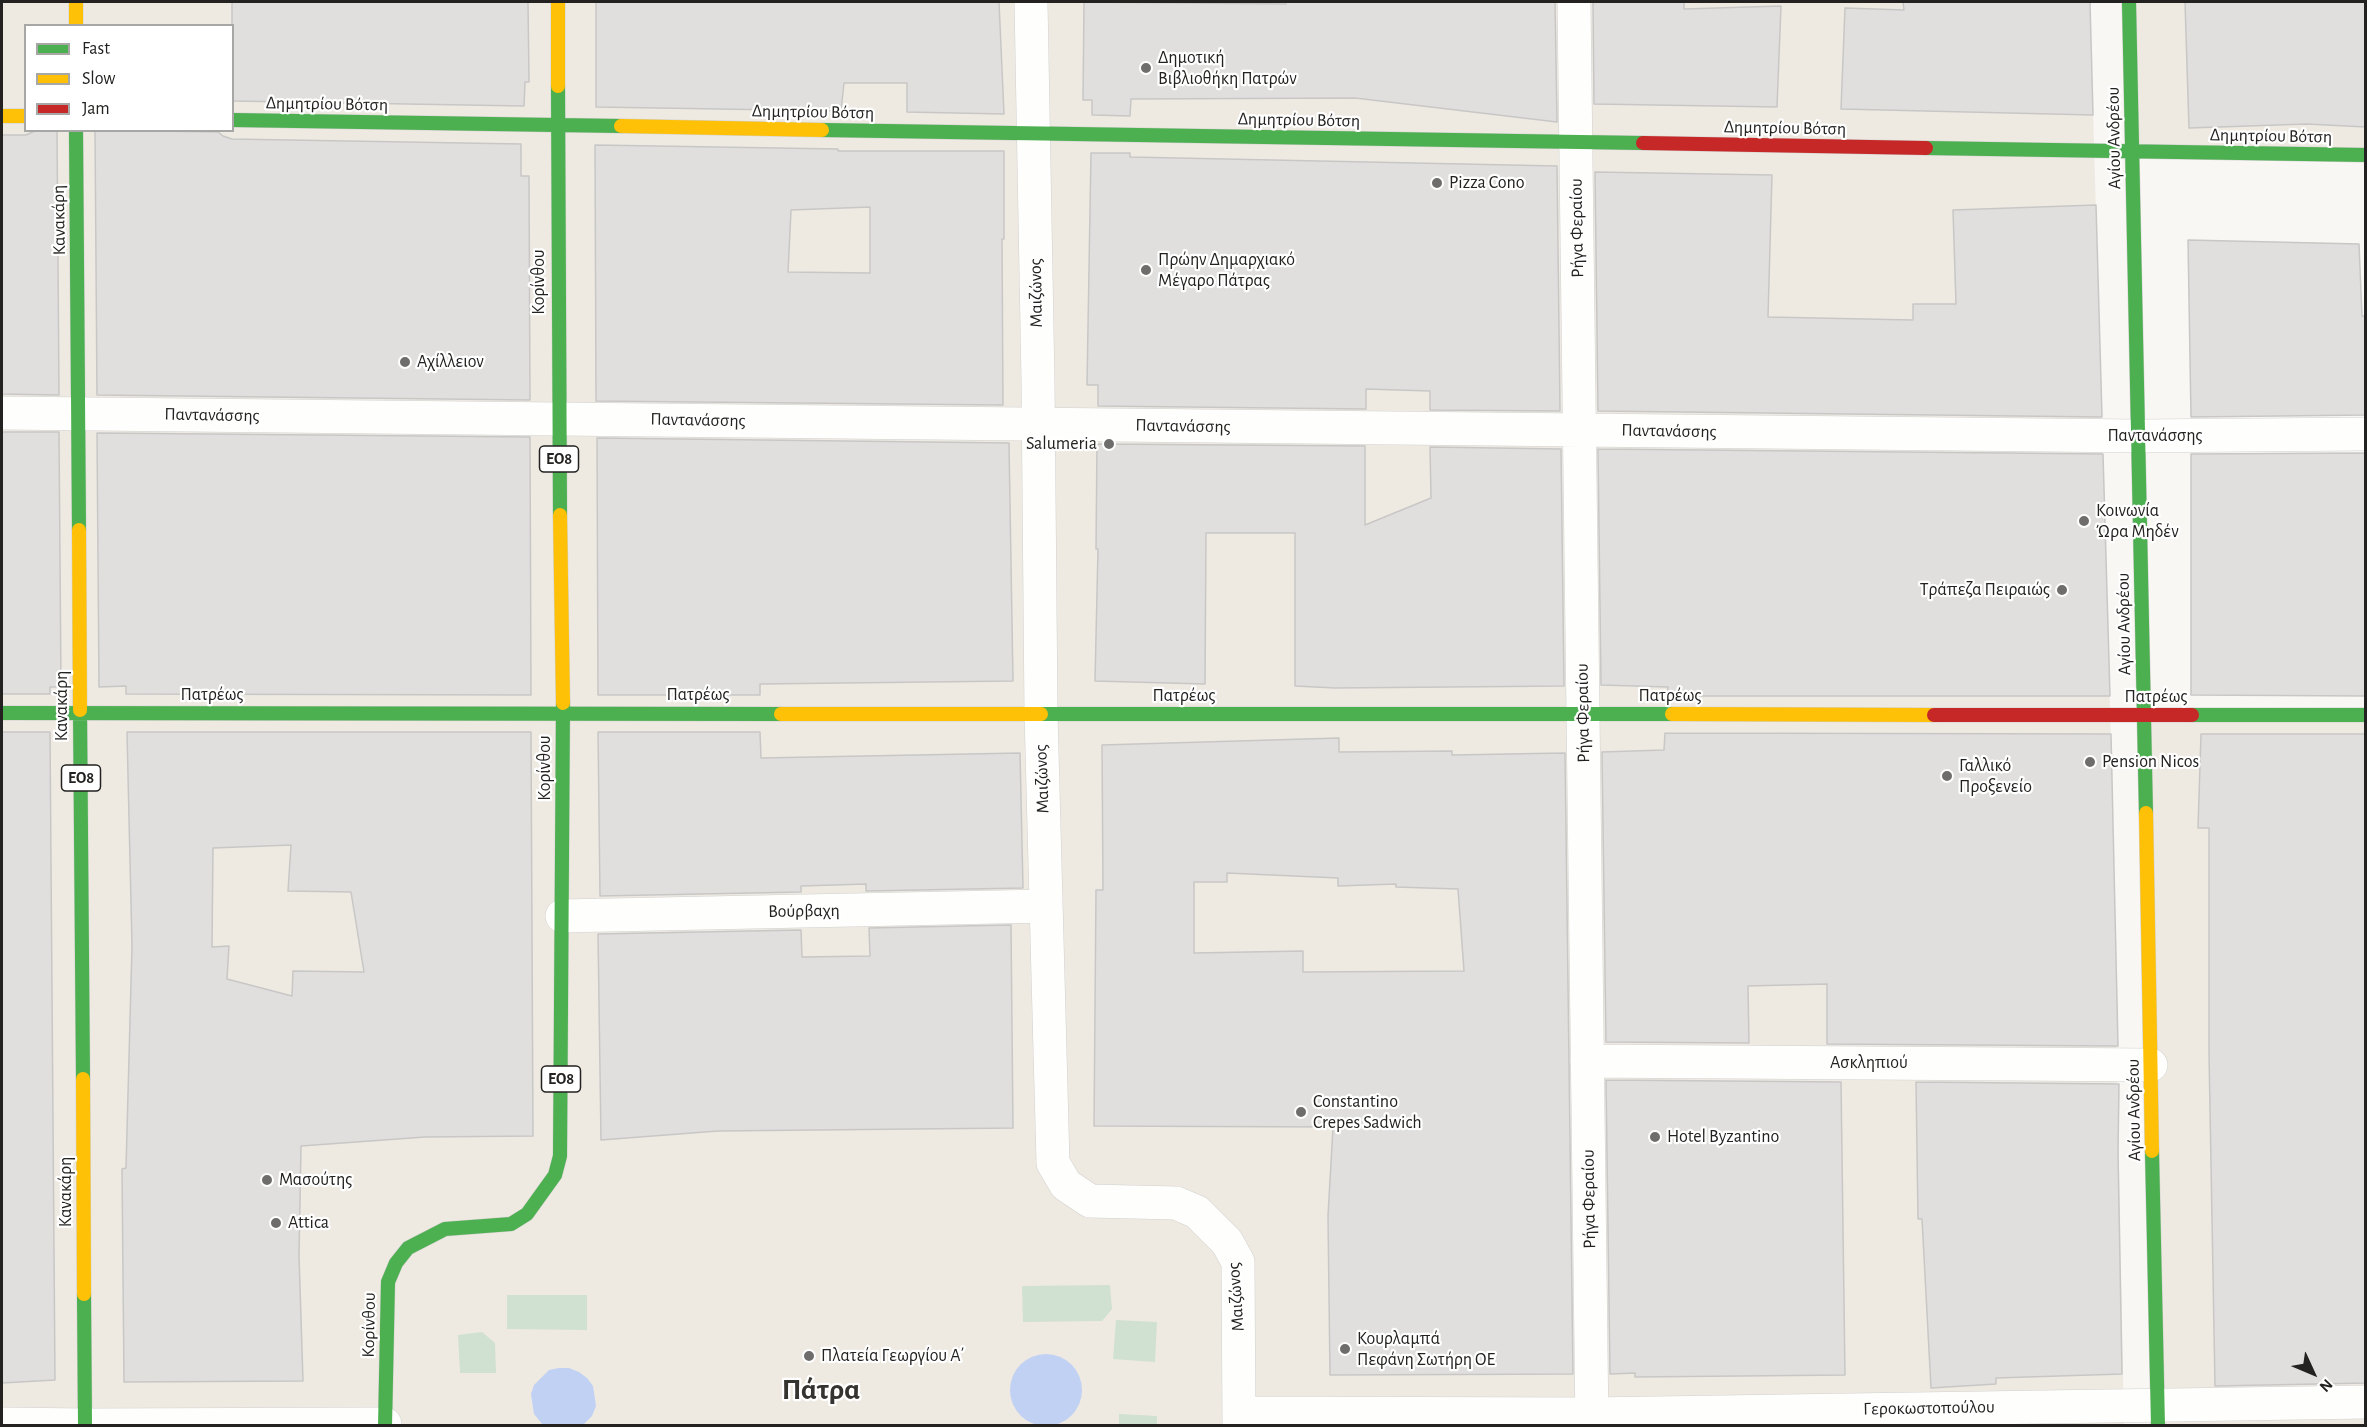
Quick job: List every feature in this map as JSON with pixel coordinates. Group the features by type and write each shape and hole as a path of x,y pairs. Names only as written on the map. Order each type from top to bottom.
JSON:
{"main road":[{"path":"76,2 76,24"},
{"name":"Κορίνθου","path":"385,1424 388,1282 396,1263 408,1248 445,1229 514,1223 531,1209 544,1193 555,1175 561,1150 563,713 558,419 558,2"},
{"name":"Αγίου Ανδρέου","path":"2129,2 2158,1415"},
{"path":"2,116 24,116"},
{"name":"Δημητρίου Βότση","path":"234,120 2366,155"},
{"name":"Κανακάρη","path":"76,132 86,1425"},
{"name":"Πατρέως","path":"2,712 2366,715"}],"street":[{"name":"Μαιζώνος","path":"1031,2 1041,714 1053,1163 1066,1185 1090,1202 1176,1203 1197,1212 1227,1242 1238,1262 1239,1419"},
{"name":"Ρήγα Φεραίου","path":"1574,2 1592,1420"},
{"name":"Παντανάσσης","path":"2,413 2138,436 2366,434"},
{"name":"Βούρβαχη","path":"562,916 1046,906"},
{"name":"Ασκληπιού","path":"1587,1061 2151,1065"},
{"name":"Γεροκωστοπούλου","path":"1239,1419 1592,1420 2158,1415 2366,1402"},
{"path":"2,1424 385,1424"}],"shaded area":[{"path":"2,2 2090,2 2111,743 2124,1425 2,1426"},
{"path":"2129,2 2365,2 2365,151 2132,146"},
{"path":"2144,715 2365,715 2365,1425 2158,1425"}],"green space":[{"path":"1110,1285 1112,1309 1102,1321 1023,1322 1022,1286"},
{"path":"507,1295 587,1295 587,1330 507,1329"},
{"path":"1116,1320 1157,1322 1155,1362 1113,1359"},
{"path":"482,1332 495,1343 496,1373 460,1373 458,1335"},
{"path":"1119,1414 1157,1416 1157,1425 1119,1425"}],"water":[{"path":"1046,1354 1060,1357 1072,1364 1079,1376 1082,1390 1079,1404 1072,1416 1060,1423 1046,1426 1032,1423 1020,1416 1013,1404 1010,1390 1013,1376 1020,1364 1032,1357"},
{"path":"569,1368 579,1372 593,1386 596,1406 592,1416 583,1425 543,1425 534,1414 531,1394 534,1385 549,1370"}],"building":[{"path":"232,2 528,2 529,82 525,82 524,106 234,101 234,24 232,24"},
{"path":"596,2 999,2 1004,114 907,112 907,83 844,83 841,111 596,107"},
{"path":"1084,2 1286,4 1286,2 1555,2 1557,122 1355,98 1131,99 1130,116 1092,115 1092,100 1083,100"},
{"path":"1593,2 1684,2 1684,9 1781,6 1777,107 1594,104"},
{"path":"1903,2 2090,2 2093,115 1841,109 1845,8 1904,10"},
{"path":"2185,2 2366,2 2366,127 2307,124 2189,128"},
{"path":"33,132 57,132 59,395 2,394 2,135 26,135"},
{"path":"95,132 218,132 232,139 521,144 521,176 529,176 530,400 97,395"},
{"path":"595,145 838,149 838,151 1004,151 1003,405 596,401","holes":["870,207 870,273 788,272 791,210"]},
{"path":"1091,153 1130,153 1130,157 1557,166 1560,411 1430,410 1430,391 1366,389 1366,409 1098,406 1098,385 1087,385"},
{"path":"1595,172 1772,175 1768,317 1913,320 1913,304 1956,304 1953,210 2096,205 2102,417 1598,411"},
{"path":"2188,240 2359,244 2362,316 2366,316 2366,415 2191,417"},
{"path":"2,432 59,432 61,687 50,687 50,694 2,694"},
{"path":"97,433 530,437 531,695 126,694 126,686 99,687"},
{"path":"597,438 1009,443 1013,681 760,684 760,695 598,695"},
{"path":"1097,444 1365,446 1365,525 1431,498 1430,447 1561,449 1564,686 1335,688 1295,686 1295,533 1206,533 1205,684 1095,681 1098,549 1096,549"},
{"path":"1598,449 2103,454 2110,696 1667,696 1668,687 1601,685"},
{"path":"2366,453 2366,696 2191,695 2191,454"},
{"path":"2,732 50,732 55,1380 2,1383"},
{"path":"127,732 531,732 533,1136 425,1137 301,1146 299,1256 303,1381 124,1382 122,1169 126,1168 132,946","holes":["291,845 288,891 351,892 364,972 293,971 292,996 227,979 229,946 212,947 213,848"]},
{"path":"598,732 760,732 761,758 1020,753 1023,888 866,891 866,884 801,886 801,892 600,896"},
{"path":"1665,733 2111,734 2118,1046 1827,1044 1827,984 1748,986 1749,1043 1606,1042 1602,752 1664,750"},
{"path":"2201,734 2366,734 2366,1383 2215,1386 2209,1053 2209,828 2198,828"},
{"path":"1339,738 1339,752 1452,751 1452,755 1565,753 1573,1374 1330,1375 1328,1216 1333,1127 1094,1126 1096,890 1103,890 1102,745","holes":["1227,873 1338,878 1338,886 1396,884 1396,887 1458,889 1464,971 1303,972 1303,951 1194,953 1194,882 1227,882"]},
{"path":"1011,925 1013,1128 718,1131 601,1140 598,934 801,930 802,957 870,956 869,928"},
{"path":"1606,1080 1841,1082 1845,1375 1635,1377 1635,1373 1610,1374"},
{"path":"1916,1082 2119,1084 2122,1374 1996,1378 1996,1384 1931,1388 1922,1219 1918,1219"}],"traffic: fast":[{"path":"2129,2 2146,813"},
{"path":"558,86 560,515"},
{"path":"234,120 621,126"},
{"path":"822,130 1643,143"},
{"path":"76,132 79,530"},
{"path":"1926,148 2366,155"},
{"path":"385,1426 388,1282 396,1263 408,1248 445,1229 511,1224 527,1214 555,1175 560,1156 563,703"},
{"path":"80,710 83,1079"},
{"path":"2,713 781,714"},
{"path":"1041,714 1672,714"},
{"path":"2192,715 2366,715"},
{"path":"2152,1151 2158,1426"},
{"path":"84,1294 85,1426"}],"traffic: slow":[{"path":"76,2 76,24"},
{"path":"558,2 558,86"},
{"path":"2,116 24,116"},
{"path":"621,126 822,130"},
{"path":"560,515 563,703"},
{"path":"79,530 80,710"},
{"path":"781,714 1041,714"},
{"path":"1672,714 1934,715"},
{"path":"2146,813 2152,1151"},
{"path":"83,1079 84,1294"}],"traffic: jam":[{"path":"1643,143 1926,148"},
{"path":"1934,715 2192,715"}],"place":[{"name":"Δημοτική Βιβλιοθήκη Πατρών","path":"1146,68"},
{"name":"Pizza Cono","path":"1437,183"},
{"name":"Πρώην Δημαρχιακό Μέγαρο Πάτρας","path":"1146,270"},
{"name":"Αχίλλειον","path":"405,362"},
{"name":"Salumeria","path":"1109,444"},
{"name":"Κοινωνία Ώρα Μηδέν","path":"2084,521"},
{"name":"Τράπεζα Πειραιώς","path":"2062,590"},
{"name":"Pension Nicos","path":"2090,762"},
{"name":"Γαλλικό Προξενείο","path":"1947,776"},
{"name":"Constantino Crepes Sadwich","path":"1301,1112"},
{"name":"Hotel Byzantino","path":"1655,1137"},
{"name":"Μασούτης","path":"267,1180"},
{"name":"Attica","path":"276,1223"},
{"name":"Κουρλαμπά Πεφάνη Σωτήρη ΟΕ","path":"1345,1349"},
{"name":"Πλατεία Γεωργίου Α΄","path":"809,1356"}],"district":[{"name":"Πάτρα","path":"821,1390"}]}
